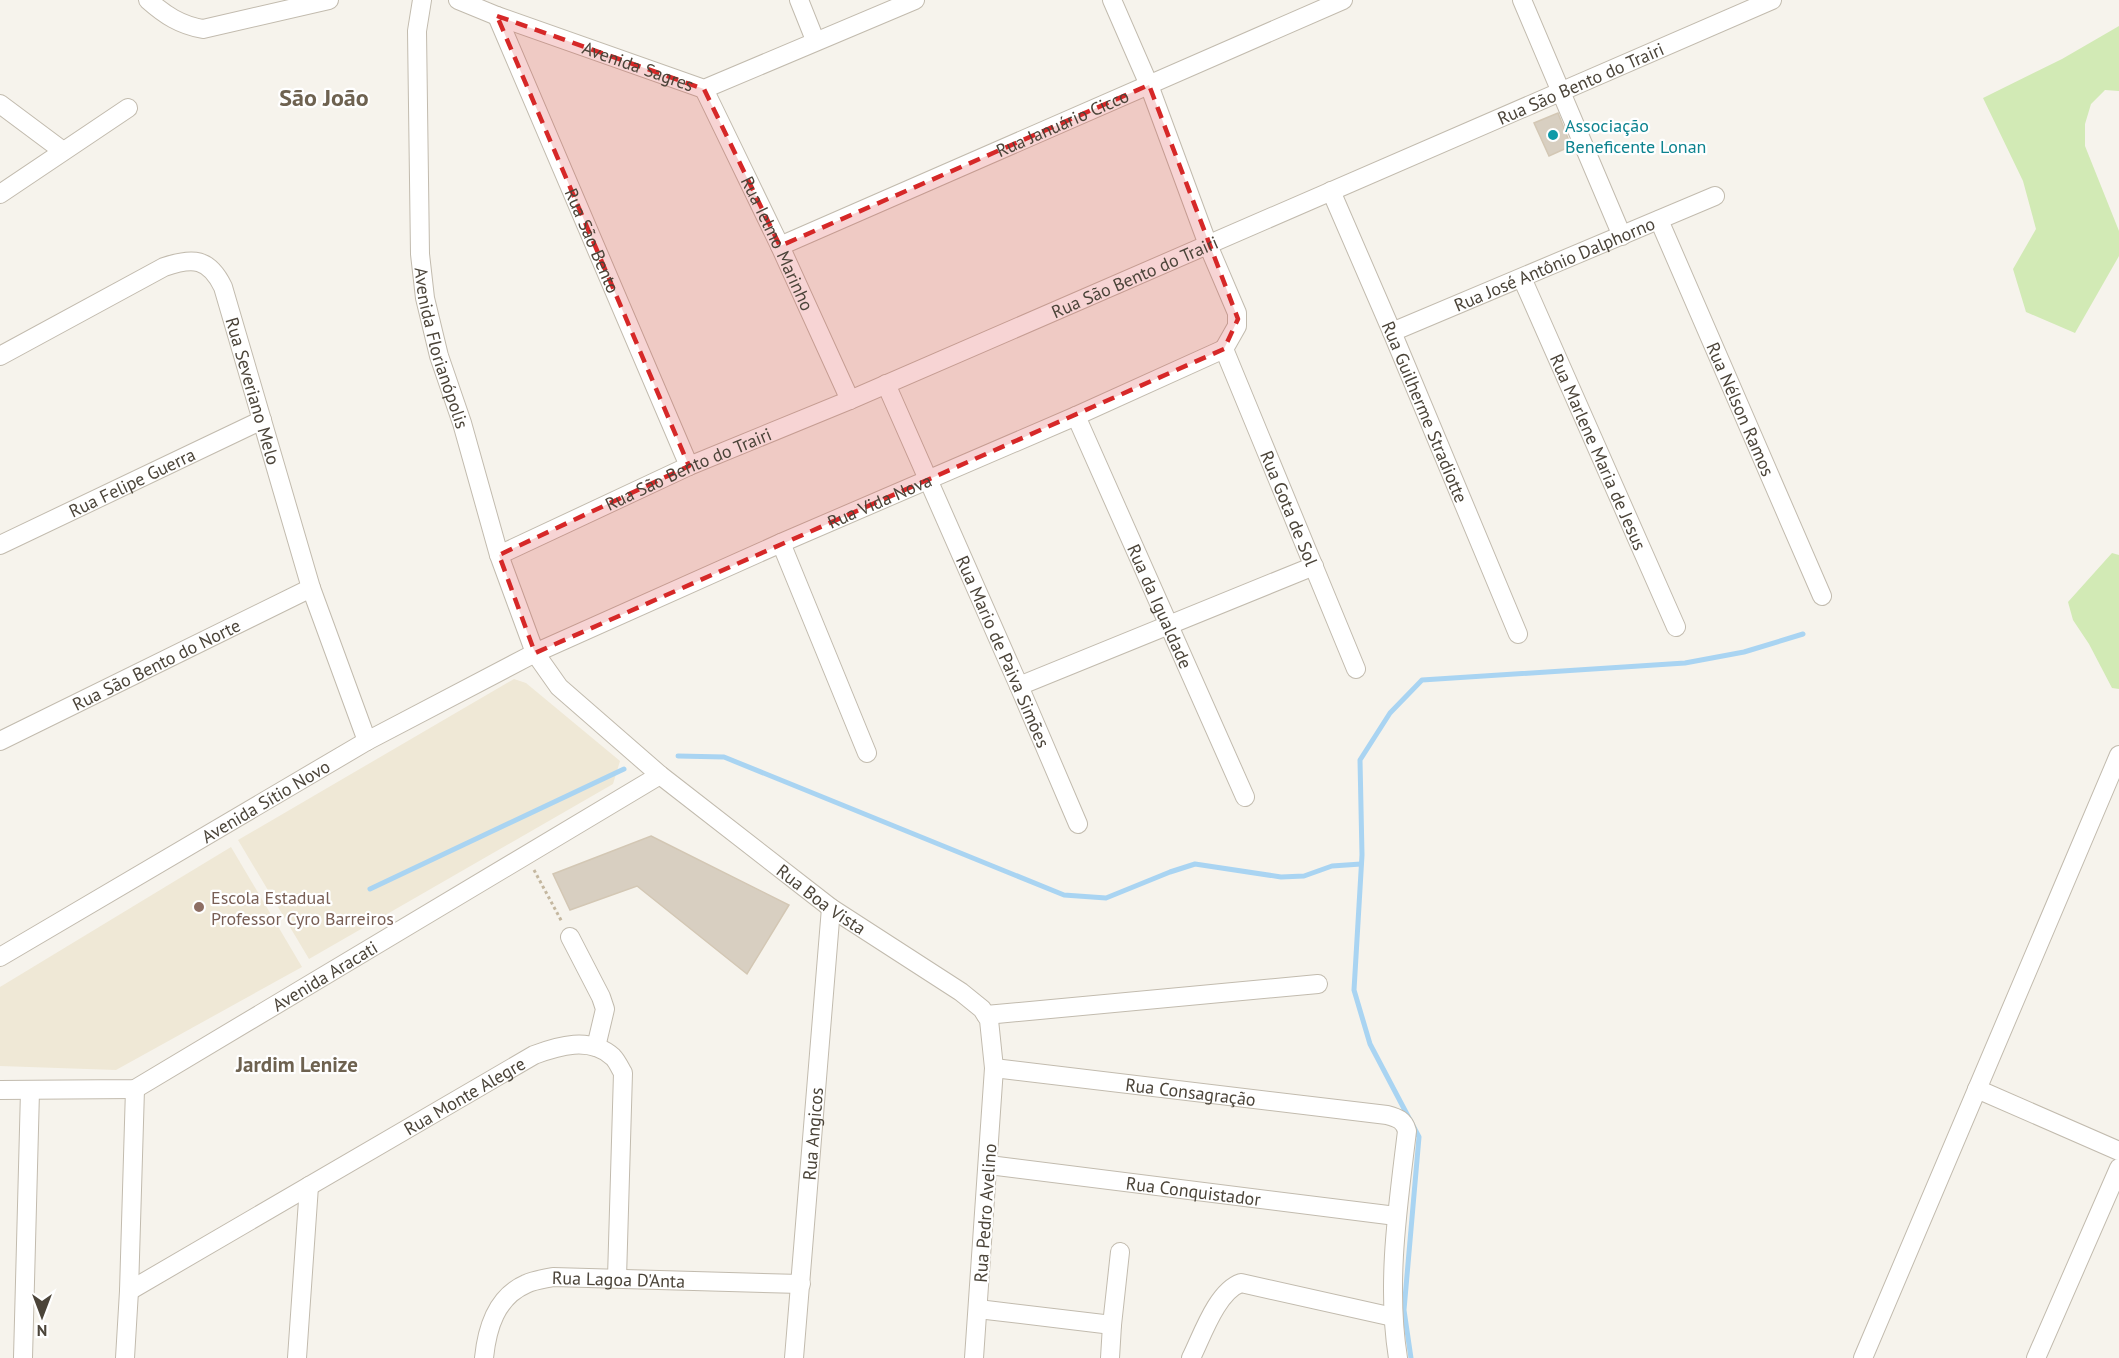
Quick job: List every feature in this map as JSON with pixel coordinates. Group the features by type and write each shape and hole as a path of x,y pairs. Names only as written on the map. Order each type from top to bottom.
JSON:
{"street":[{"path":"148,0 174,21 203,29 285,5 329,0"},
{"name":"Avenida Florianópolis","path":"407,0 417,31"},
{"name":"Avenida Florianópolis","path":"422,0 417,31 420,254 425,298 439,356 462,423 499,555 535,653"},
{"name":"Avenida Sagres","path":"458,0 704,89 815,40 915,0"},
{"path":"799,0 815,40"},
{"path":"1112,0 1149,85 1208,245 1237,313 1237,326 1224,349"},
{"name":"Rua Januário Cicco","path":"780,246 1342,0"},
{"path":"1522,0 1622,236"},
{"name":"Rua São Bento do Trairi","path":"499,555 689,466 850,400 1772,0"},
{"name":"Rua São Bento","path":"497,16 689,466"},
{"name":"Rua Ielmo Marinho","path":"704,89 780,246 850,400"},
{"path":"0,104 63,151"},
{"path":"0,194 128,108"},
{"name":"Rua Guilherme Stradiotte","path":"1331,191 1518,634"},
{"name":"Rua José Antônio Dalphorno","path":"1392,332 1715,196"},
{"name":"Rua Nélson Ramos","path":"1659,220 1822,597"},
{"name":"Rua Severiano Melo","path":"0,356 164,267 192,260 206,264 217,275 223,287 311,588 367,741"},
{"name":"Rua Marlene Maria de Jesus","path":"1522,278 1676,627"},
{"name":"Rua Vida Nova","path":"535,653 1224,349"},
{"name":"Rua Gota de Sol","path":"1224,349 1356,669"},
{"name":"Rua Mario de Paiva Simões","path":"886,384 1078,824"},
{"name":"Rua da Igualdade","path":"1076,416 1245,796"},
{"name":"Rua Felipe Guerra","path":"0,544 262,420"},
{"path":"781,543 867,753"},
{"path":"1019,686 1314,566"},
{"name":"Rua São Bento do Norte","path":"0,741 311,588"},
{"path":"535,653 559,687 660,775"},
{"name":"Avenida Sítio Novo","path":"0,957 367,741 535,653"},
{"path":"1863,1358 2119,755"},
{"name":"Avenida Aracati","path":"0,1090 135,1089 660,775"},
{"name":"Rua Boa Vista","path":"660,775 831,908 961,992 986,1015"},
{"name":"Rua Angicos","path":"794,1358 831,908"},
{"path":"570,937 605,1009 596,1047 613,1057 623,1073 616,1278"},
{"path":"994,1068 992,1038 986,1015 1318,984"},
{"name":"Rua Monte Alegre","path":"129,1291 534,1055 557,1046 575,1044 596,1047"},
{"name":"Rua Consagração","path":"994,1068 1397,1118 1404,1123 1407,1131 1396,1216"},
{"name":"Rua Pedro Avelino","path":"974,1358 994,1068"},
{"path":"125,1358 135,1089"},
{"path":"1977,1089 2119,1151"},
{"path":"23,1358 30,1091"},
{"name":"Rua Conquistador","path":"988,1165 1396,1216"},
{"path":"2036,1358 2119,1168"},
{"path":"297,1358 309,1186"},
{"path":"1396,1216 1393,1317 1398,1358"},
{"path":"1110,1358 1120,1252"},
{"name":"Rua Lagoa D'Anta","path":"484,1358 491,1323 499,1305 512,1292 527,1283 553,1277 801,1284"},
{"path":"1191,1358 1218,1303 1228,1290 1241,1283 1393,1317"},
{"path":"978,1309 1112,1325"}],"path":[{"path":"526,855 570,937"}],"highlighted area":[{"path":"497,16 704,89 780,246 1149,85 1238,319 1224,349 535,653 499,555 689,466"}],"shaded area":[{"path":"514,679 526,683 620,761 613,784 309,959 238,840"},
{"name":"Escola Estadual Professor Cyro Barreiros","path":"231,847 302,967 116,1070 0,1066 0,987"}],"green space":[{"path":"2119,26 2119,91 2105,90 2091,104 2085,124 2085,146 2119,231 2119,256 2075,333 2026,312 2013,269 2036,229 2023,181 1983,98 2062,59"},
{"path":"2112,553 2119,555 2119,689 2112,688 2089,644 2073,620 2068,602"}],"building":[{"name":"Associação Beneficente Lonan","path":"1558,113 1571,146 1549,156 1534,123"},
{"path":"651,836 789,905 747,974 637,886 570,910 553,874"}],"waterway":[{"path":"1411,1358 1404,1310 1419,1137 1370,1044 1354,990 1362,855 1360,760 1390,713 1422,680 1685,663 1744,652 1803,634"},
{"path":"678,756 724,757 1064,895 1106,898 1195,864 1281,877 1304,876 1332,866 1361,864"},
{"path":"370,889 624,769"}],"place":[{"name":"Associação Beneficente Lonan","path":"1553,135"},
{"name":"Escola Estadual Professor Cyro Barreiros","path":"199,907"}],"district":[{"name":"São João","path":"324,97"},
{"name":"Jardim Lenize","path":"297,1064"}]}
